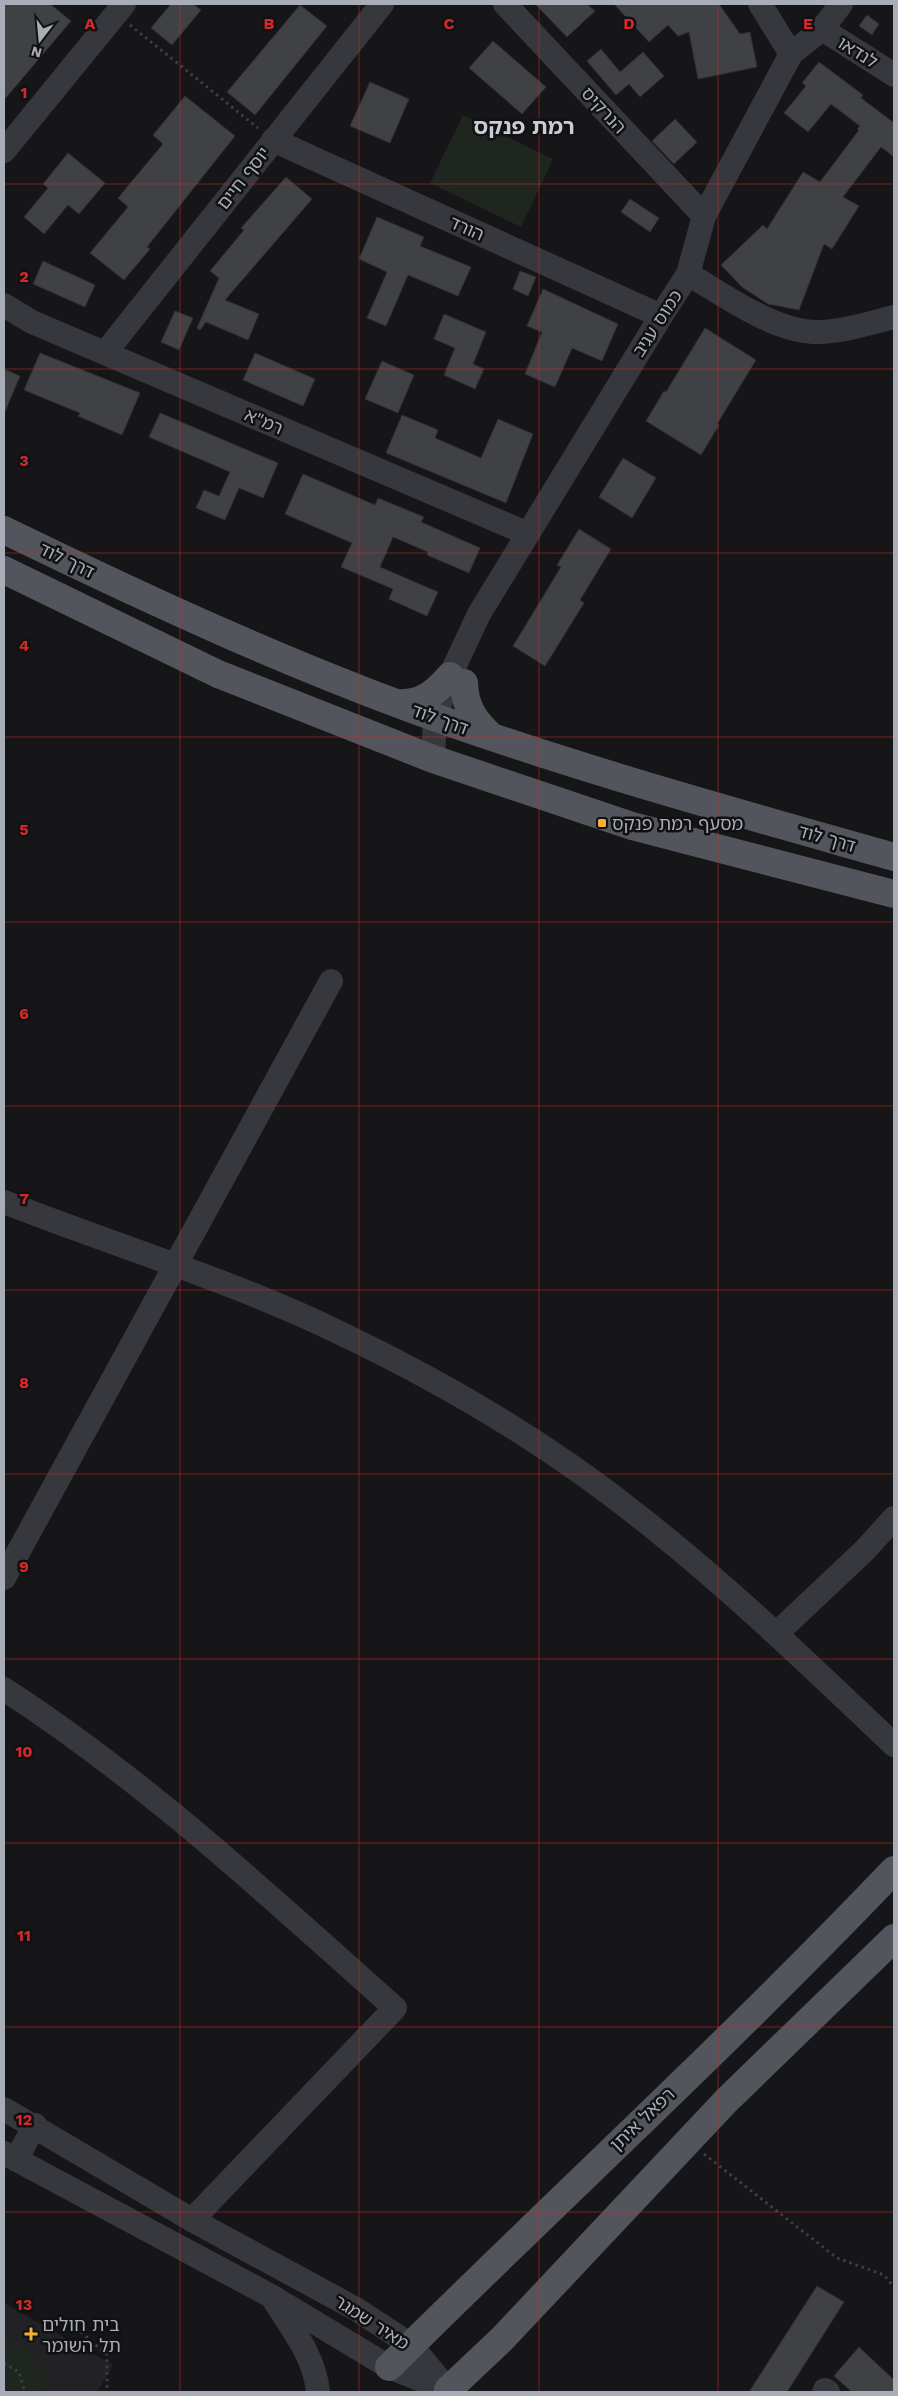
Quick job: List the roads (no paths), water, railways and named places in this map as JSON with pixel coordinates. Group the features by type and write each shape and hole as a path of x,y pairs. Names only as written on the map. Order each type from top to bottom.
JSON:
{"main road":[{"name":"דרך לוד","path":"4,530 186,617 444,721 595,771 894,857"},
{"name":"דרך לוד","path":"4,570 218,674 433,759 632,826 889,894"},
{"path":"396,703 412,704 457,680 472,716 493,738"},
{"name":"רפאל איתן","path":"389,2366 803,1966 894,1870"},
{"path":"448,2390 502,2339 726,2101 894,1938"}],"street":[{"name":"יוסף חיים","path":"105,353 382,4"},
{"name":"הנרקיס","path":"505,4 704,216"},
{"path":"760,4 791,54"},
{"name":"כמוס עגיב","path":"433,759 478,614 660,316 688,274 704,216 791,54 822,29 841,4"},
{"path":"4,151 120,9"},
{"name":"לנדאו","path":"822,29 894,75"},
{"name":"הורד","path":"273,140 660,316"},
{"path":"688,274 774,323 818,332 844,330 894,317"},
{"name":"רמ\"א","path":"4,305 32,322 526,533"},
{"path":"4,1578 330,982"},
{"path":"4,1202 176,1264 298,1313 405,1366 510,1427 644,1520 776,1634 894,1745"},
{"path":"776,1634 865,1550 894,1518"},
{"path":"4,1689 130,1779 178,1816 394,2008 192,2220"},
{"name":"מאיר שמגר","path":"4,2109 35,2125 192,2220 356,2309 411,2344 448,2390"},
{"path":"10,2157 35,2125"},
{"name":"מאיר שמגר","path":"10,2157 272,2296 389,2366 448,2390"},
{"path":"272,2296 310,2358 317,2380 318,2392"}],"place":[{"name":"מסעף רמת פנקס","path":"602,823"},
{"name":"בית חולים תל השומר","path":"31,2334"}],"district":[{"name":"רמת פנקס","path":"524,126"}]}
